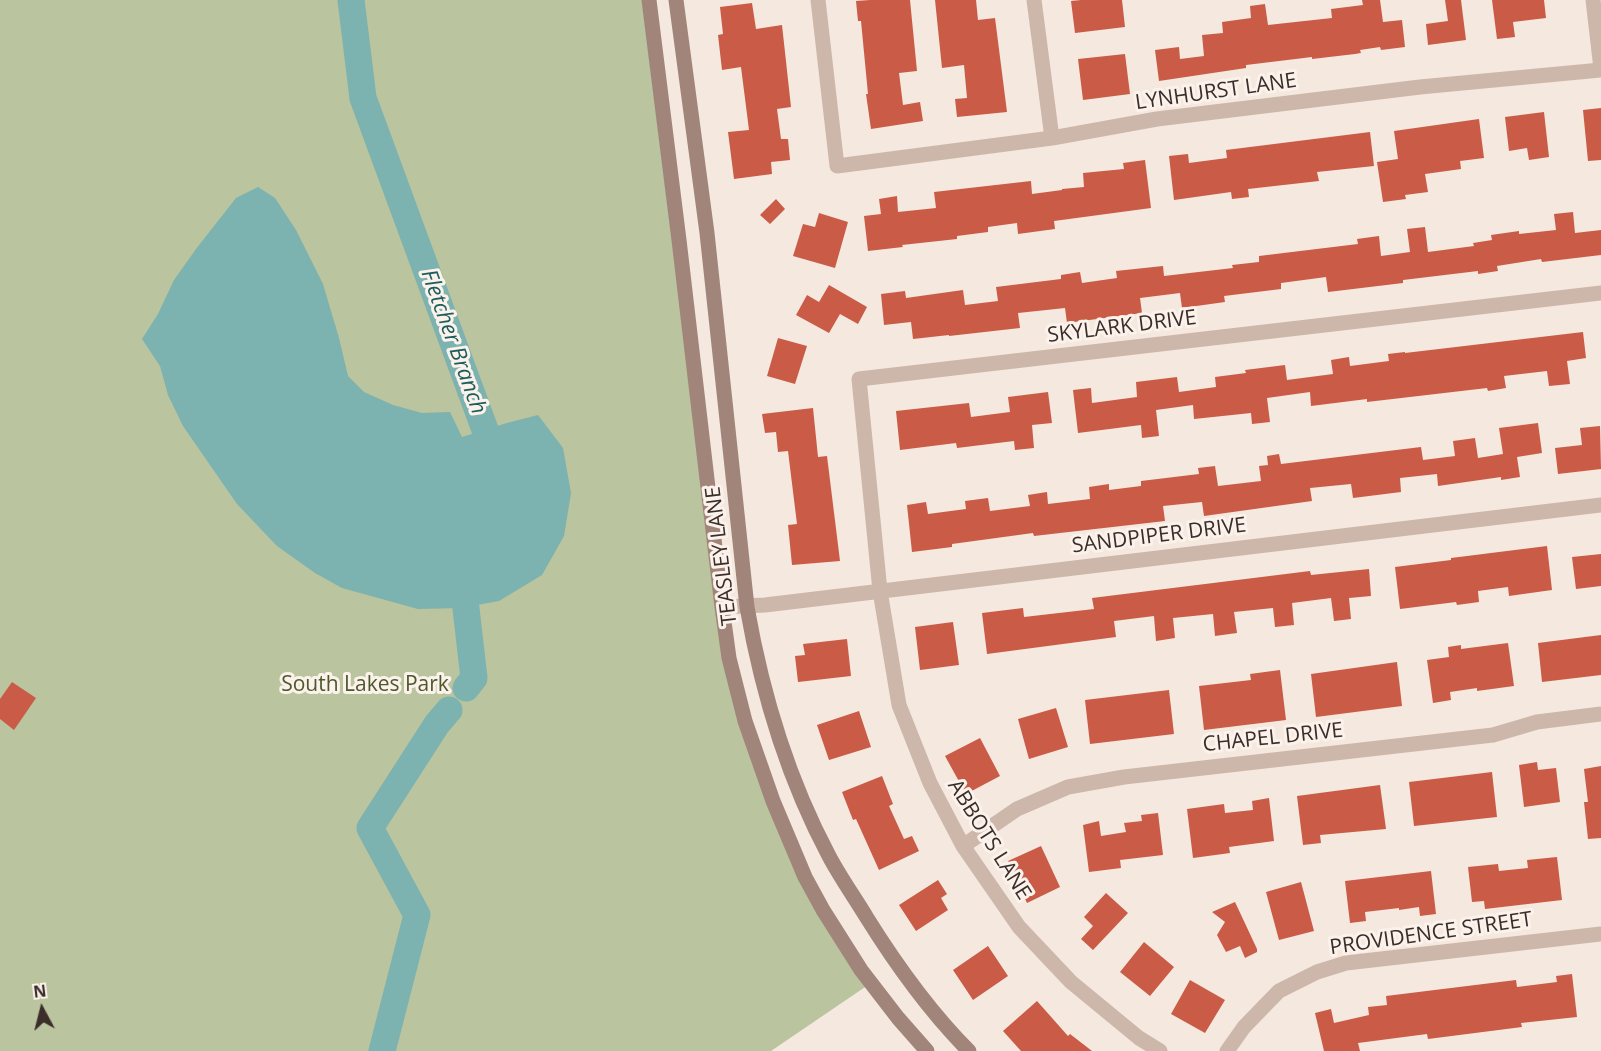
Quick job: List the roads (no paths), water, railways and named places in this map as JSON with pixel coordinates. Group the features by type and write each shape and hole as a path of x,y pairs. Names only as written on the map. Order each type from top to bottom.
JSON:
{"main road":[{"name":"TEASLEY LANE","path":"648,0 722,607 729,658 745,721 773,801 805,878 861,970 927,1051"},
{"name":"TEASLEY LANE","path":"676,0 707,233 747,607 768,699 792,774 830,858 890,954 923,1000 969,1051"}],"street":[{"name":"LYNHURST LANE","path":"818,0 837,166 1052,138 1179,117 1420,87 1601,69"},
{"path":"1034,0 1052,138"},
{"path":"1593,0 1601,69"},
{"name":"SKYLARK DRIVE","path":"880,591 859,379 1601,293"},
{"name":"SANDPIPER DRIVE","path":"722,607 747,607 1601,505"},
{"name":"ABBOTS LANE","path":"880,591 898,705 930,783 963,846 1018,927 1071,982 1139,1038 1160,1051"},
{"name":"CHAPEL DRIVE","path":"963,846 1017,809 1068,787 1124,777 1493,735 1537,722 1601,714"},
{"name":"PROVIDENCE STREET","path":"1227,1051 1244,1027 1279,991 1317,972 1346,963 1601,934"}],"water":[{"path":"258,187 275,198 296,230 323,284 348,376 364,392 393,405 422,413 450,412 462,437 538,415 563,448 571,493 564,536 542,575 499,601 460,608 418,609 342,588 315,573 277,546 237,504 183,426 168,395 160,366 142,339 158,314 174,280 196,249 236,198"}],"waterway":[{"name":"Fletcher Branch","path":"351,0 363,98 491,446 488,464"},
{"name":"Fletcher Branch","path":"466,688 474,678 465,600 470,570"},
{"name":"Fletcher Branch","path":"382,1051 417,915 370,828 437,724 449,710"}],"park label":[{"name":"South Lakes Park","path":"365,685"}]}
